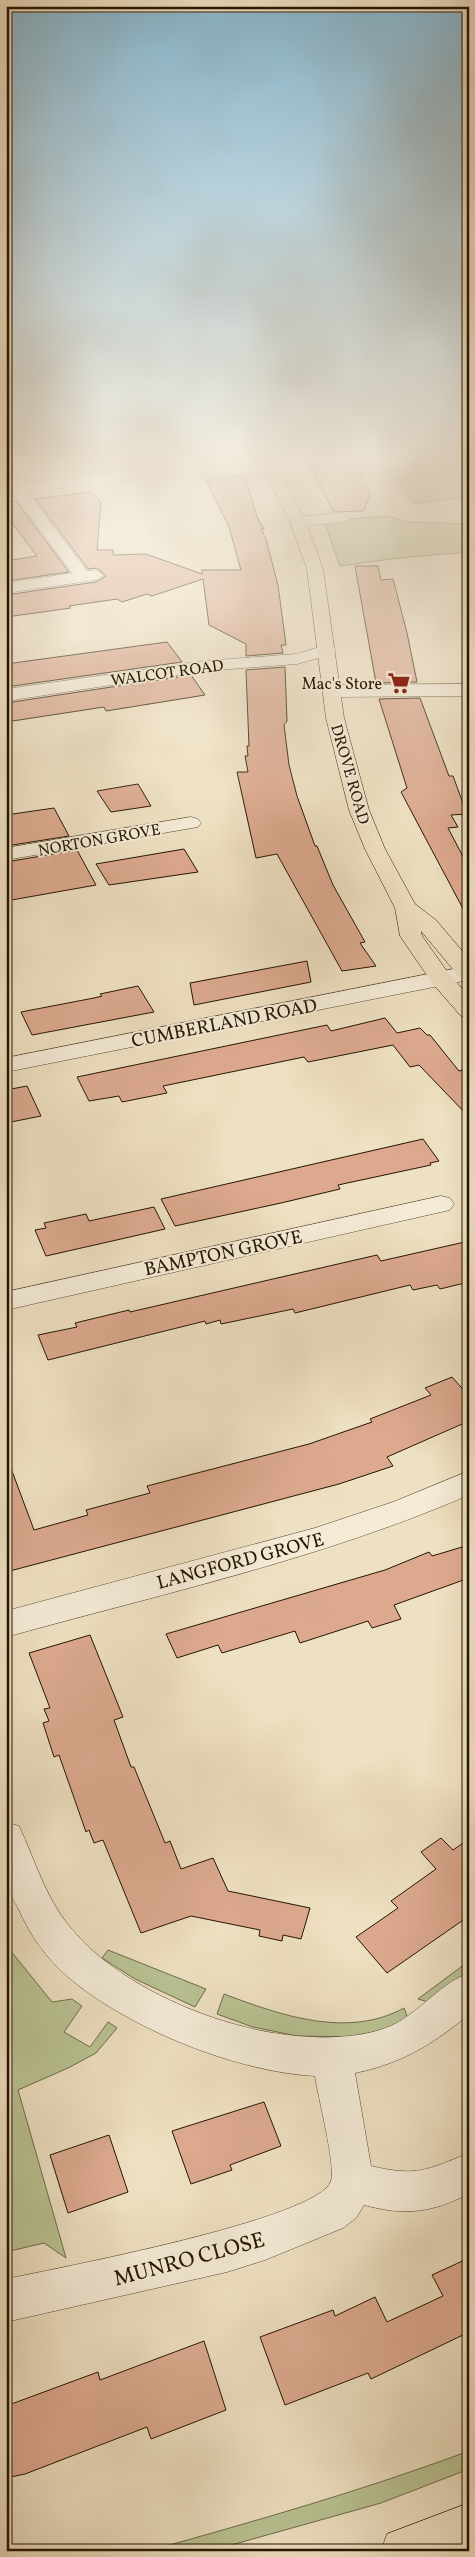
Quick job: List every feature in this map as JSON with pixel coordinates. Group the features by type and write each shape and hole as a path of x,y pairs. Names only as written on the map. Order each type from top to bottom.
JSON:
{"main road":[{"name":"DROVE ROAD","path":"317,582 340,746 359,810 375,849 406,908 411,936 441,979 469,1012"},
{"name":"DROVE ROAD","path":"406,908 428,925 467,968"},
{"path":"404,2551 469,2526"}],"street":[{"path":"6,588 46,582"},
{"name":"WALCOT ROAD","path":"6,695 204,666 305,658 326,650"},
{"path":"332,690 469,690"},
{"name":"NORTON GROVE","path":"6,854 191,823"},
{"name":"CUMBERLAND ROAD","path":"6,1065 441,979 467,968"},
{"name":"BAMPTON GROVE","path":"6,1301 440,1204"},
{"name":"LANGFORD GROVE","path":"6,1624 319,1539 404,1510 469,1482"},
{"path":"6,1837 29,1893 44,1923 72,1957 91,1973 145,2007 208,2032 307,2057 333,2057 382,2048 404,2039 424,2028 469,1990"},
{"path":"333,2057 338,2098 349,2149 352,2181 397,2192 422,2191 434,2189 469,2173"},
{"name":"MUNRO CLOSE","path":"6,2301 227,2251 265,2239 328,2212 341,2203 349,2192 352,2181"}],"green space":[{"path":"6,1945 52,2002 72,1999 82,2006 64,2032 90,2047 108,2022 117,2028 96,2053 68,2068 18,2090 66,2258 44,2243 6,2252"},
{"path":"108,1950 206,1989 195,2007 135,1979 102,1958"},
{"path":"469,1961 469,1975 432,2003 418,1999"},
{"path":"224,1994 291,2016 314,2020 337,2023 360,2022 382,2017 404,2008 408,2019 369,2037 297,2036 253,2027 217,2014"},
{"path":"469,2451 469,2469 381,2503 210,2551 148,2551 310,2504 390,2479"}],"building":[{"path":"94,582 193,582 152,596 147,594 122,602 117,599 69,606 71,608 6,617 6,595"},
{"path":"203,582 277,582 286,645 281,645 283,653 246,656 246,644 209,625"},
{"path":"358,582 394,582 417,682 376,683"},
{"path":"167,642 182,662 6,687 6,664"},
{"path":"285,667 287,721 284,725 289,765 297,796 315,846 317,846 333,885 365,942 360,943 376,966 342,971 277,854 256,858 237,772 248,772 245,756 248,756 247,746 249,746 246,670"},
{"path":"191,675 205,695 106,711 104,707 6,722 6,703"},
{"path":"420,698 449,776 453,776 467,814 451,815 458,827 448,828 469,868 469,920 401,792 407,788 379,699"},
{"path":"138,784 151,806 111,812 97,791"},
{"path":"54,808 69,836 6,846 6,815"},
{"path":"184,849 198,872 109,885 96,864"},
{"path":"77,850 96,885 6,901 6,862"},
{"path":"307,961 311,982 194,1005 190,983"},
{"path":"138,986 154,1012 32,1035 21,1012 94,998 102,996 100,994"},
{"path":"385,1018 397,1033 420,1028 427,1035 430,1035 459,1071 469,1068 469,1117 419,1065 410,1067 393,1045 308,1062 304,1057 163,1086 167,1093 122,1102 119,1096 89,1101 77,1077 327,1025 331,1031"},
{"path":"27,1086 41,1116 6,1123 6,1090"},
{"path":"423,1139 439,1161 430,1163 431,1165 338,1185 340,1189 281,1203 175,1226 161,1199"},
{"path":"154,1207 165,1229 46,1256 35,1230 46,1228 44,1223 86,1214 89,1221"},
{"path":"469,1241 469,1282 440,1289 437,1285 413,1290 410,1285 295,1313 293,1309 221,1324 220,1320 206,1324 205,1321 48,1360 38,1335 77,1327 75,1323 129,1310 130,1312 377,1255 381,1261"},
{"path":"452,1377 469,1396 469,1421 387,1457 393,1466 339,1484 6,1572 6,1464 9,1463 34,1530 88,1515 86,1510 150,1493 147,1486 309,1444 372,1422 370,1419 431,1395 425,1388"},
{"path":"469,1545 469,1578 394,1605 401,1619 372,1628 368,1621 300,1643 295,1631 222,1653 218,1645 177,1658 166,1634 385,1570 429,1552 432,1556"},
{"path":"90,1635 123,1717 114,1720 131,1767 134,1767 165,1843 170,1841 181,1869 213,1858 228,1891 310,1908 301,1939 283,1935 282,1941 259,1936 260,1930 191,1916 141,1933 103,1840 94,1843 89,1830 86,1832 59,1755 54,1757 43,1723 49,1721 44,1709 50,1708 29,1653"},
{"path":"441,1838 453,1850 469,1839 469,1916 387,1973 356,1937 398,1908 391,1901 436,1869 421,1852"},
{"path":"264,2102 281,2146 230,2165 232,2170 191,2184 172,2131"},
{"path":"109,2135 128,2192 68,2213 50,2155"},
{"path":"469,2258 469,2346 463,2335 371,2379 368,2373 285,2405 260,2337 333,2310 335,2316 375,2297 387,2322 443,2296 432,2275"},
{"path":"204,2341 226,2410 151,2439 147,2427 25,2474 6,2478 6,2406 98,2372 100,2380"}],"place":[{"name":"Mac's Store","path":"399,683"}]}
